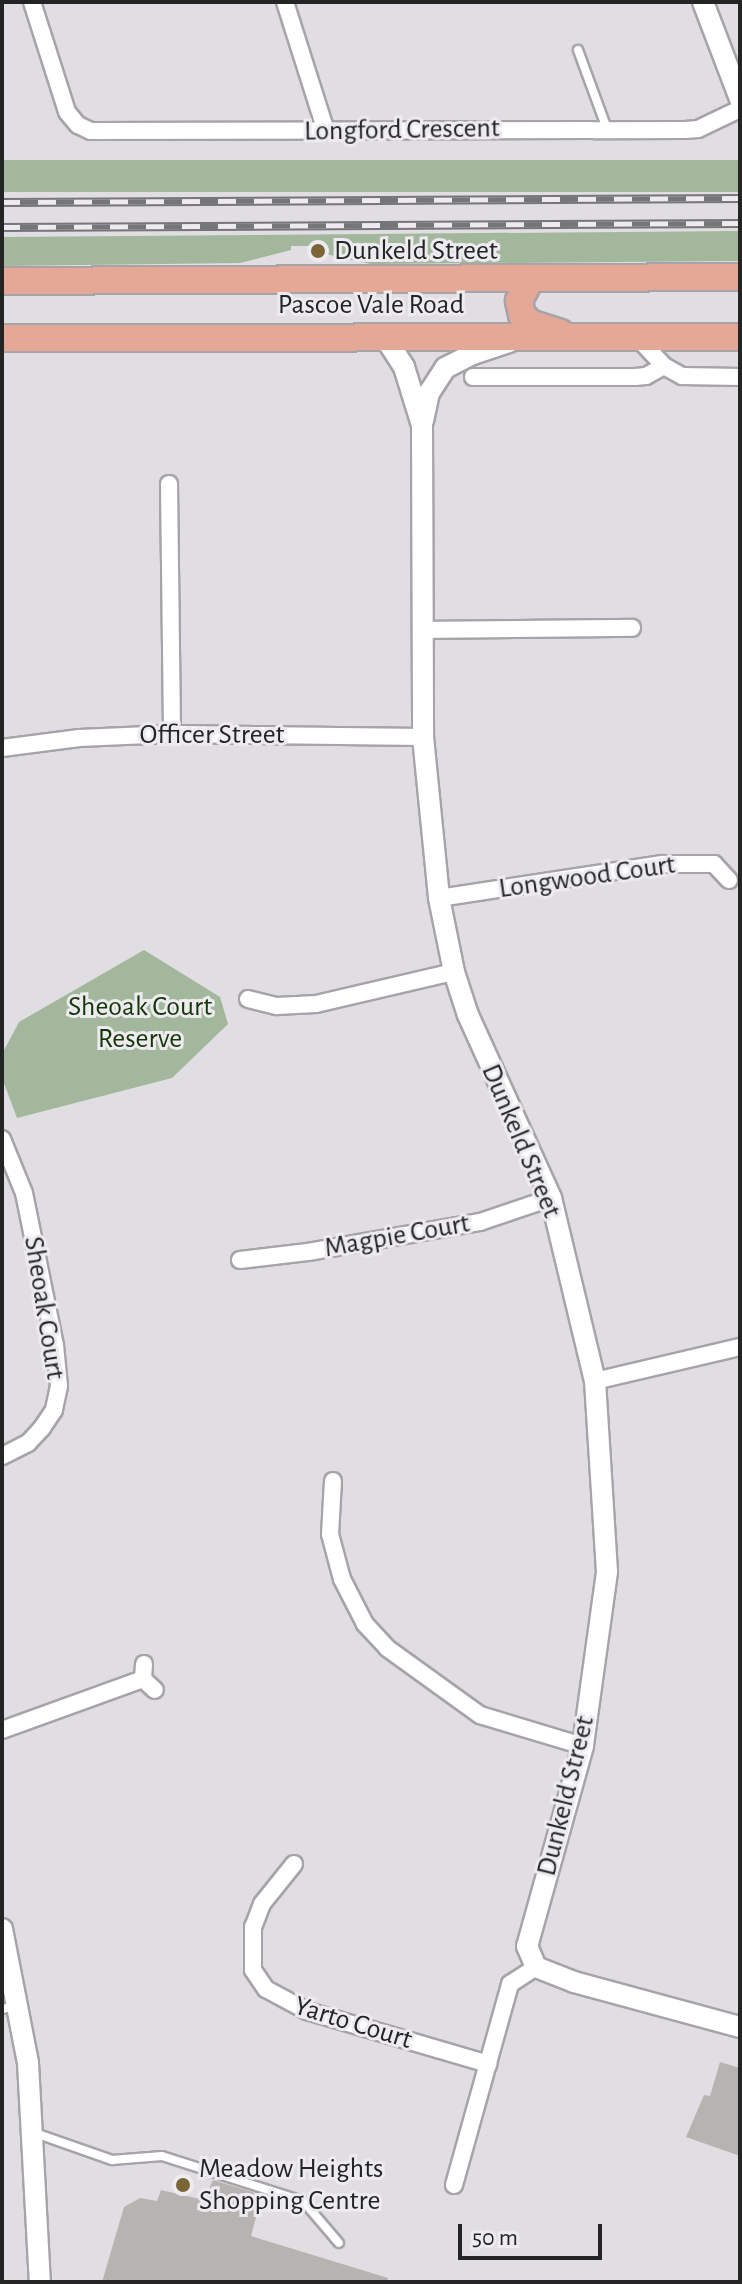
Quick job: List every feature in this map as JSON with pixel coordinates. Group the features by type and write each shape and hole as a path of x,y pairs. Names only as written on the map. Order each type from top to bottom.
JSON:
{"main road":[{"name":"Pascoe Vale Road","path":"2,281 740,277"},
{"path":"531,278 519,301 522,315 547,331 579,337"},
{"name":"Pascoe Vale Road","path":"2,338 740,337"}],"street":[{"name":"Longford Crescent","path":"32,2 67,112 78,125 91,131 698,129 740,109"},
{"path":"285,2 325,128"},
{"path":"703,2 740,99"},
{"name":"Dunkeld Street","path":"384,336 404,367 422,425"},
{"path":"637,337 664,366 682,376 740,377"},
{"name":"Dunkeld Street","path":"523,338 470,355 445,368 429,393 422,425 423,737 439,898 454,972 468,1015 551,1198 595,1381 607,1572 583,1746 527,1946 536,1967"},
{"path":"473,377 635,377 646,376 664,366"},
{"path":"169,484 172,734"},
{"path":"424,630 632,628"},
{"name":"Officer Street","path":"2,748 79,738 172,734 423,737"},
{"name":"Longwood Court","path":"439,898 662,864 714,864 729,880"},
{"path":"248,999 277,1006 316,1004 454,972"},
{"name":"Sheoak Court","path":"2,1139 24,1193 55,1345 59,1386 54,1410 42,1428 28,1443 2,1456"},
{"name":"Magpie Court","path":"240,1260 308,1252 480,1222 551,1198"},
{"path":"595,1381 740,1347"},
{"path":"333,1481 330,1534 342,1579 365,1624 387,1648 480,1715 583,1746"},
{"path":"2,1730 147,1678"},
{"name":"Yarto Court","path":"294,1864 262,1904 253,1927 253,1970 266,1989 307,2011 488,2064"},
{"path":"2,1929 10,2007 28,2063 40,2282"},
{"path":"454,2185 510,1984 536,1967 647,2004 740,2027"}],"lane":[{"path":"578,50 608,130"},
{"path":"32,2132 112,2160 162,2156 303,2201 339,2243"}],"green space":[{"path":"2,160 740,160 740,192 2,192"},
{"path":"740,231 740,261 371,264 321,253 320,246 291,246 291,250 240,263 2,266 2,237"},
{"name":"Sheoak Court Reserve","path":"144,950 220,997 228,1024 172,1078 17,1118 2,1078 2,1054 19,1022"}],"building":[{"path":"720,2062 740,2068 740,2156 686,2137 704,2095 710,2096"},
{"path":"213,2180 262,2195 251,2236 388,2278 387,2282 102,2282 124,2207 140,2198 157,2201 161,2190 204,2200"}],"railway":[{"path":"2,202 740,198"},
{"path":"2,227 740,223"}],"place":[{"name":"Dunkeld Street","path":"318,251"},
{"name":"Meadow Heights Shopping Centre","path":"183,2185"}]}
